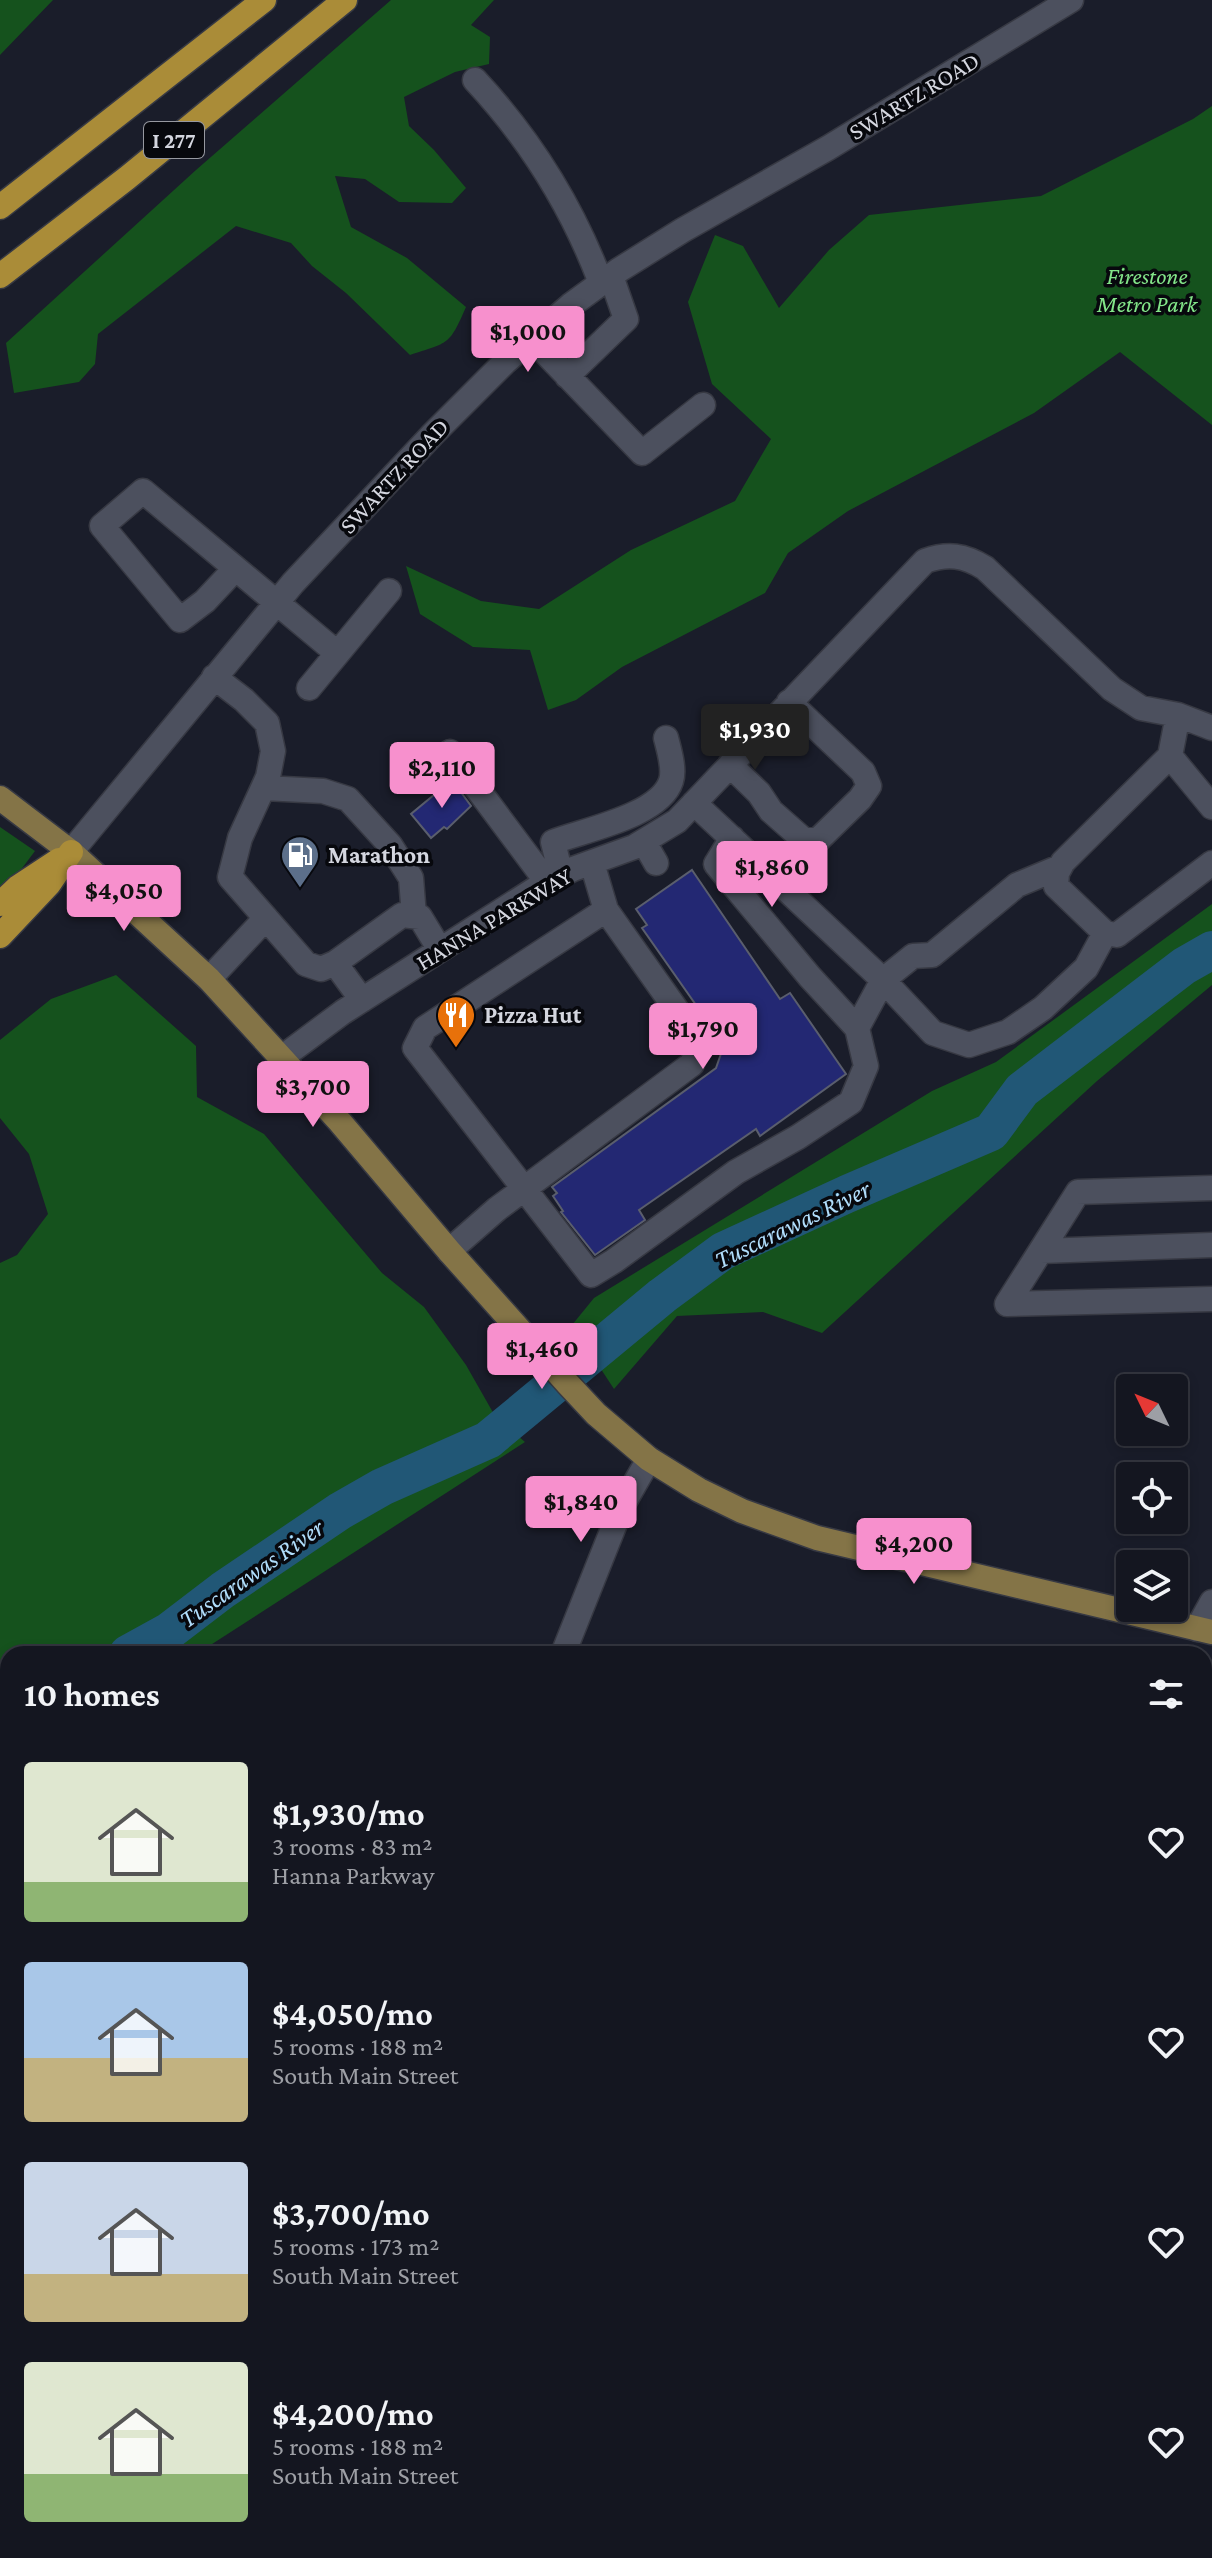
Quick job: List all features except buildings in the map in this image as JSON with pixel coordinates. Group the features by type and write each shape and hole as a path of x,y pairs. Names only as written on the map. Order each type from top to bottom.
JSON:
{"highway":[{"name":"I 277","path":"0,207 264,0"},
{"name":"I 277","path":"0,276 140,168 345,0"},
{"path":"0,904 18,887 71,852"},
{"path":"0,936 49,884 71,852"}],"main road":[{"path":"0,798 71,852 209,979 340,1122 449,1251 596,1414 649,1459 699,1490 742,1511 817,1538 1204,1631"}],"street":[{"name":"SWARTZ ROAD","path":"71,852 275,603 505,362 606,280 683,230 828,148 1064,2"},
{"path":"475,80 506,113 550,176 626,319 567,376"},
{"path":"532,339 642,453 703,405"},
{"path":"235,569 205,601 180,620 102,526 143,491 337,653"},
{"name":"HANNA PARKWAY","path":"280,1059 362,1000 554,878 592,863 650,853 913,571 933,558 957,555 985,568 1112,689 1141,708 1178,715 1212,728"},
{"path":"309,688 389,591"},
{"path":"214,677 267,723 273,751 264,788 240,838 230,877 306,964 321,969 335,963 402,915 420,917 440,950"},
{"path":"730,765 759,793 771,811 805,841 819,839 860,799 869,786 863,772 789,702"},
{"path":"1178,715 1170,756 1063,862 1057,873 1056,886 1105,933 1117,935 1212,863"},
{"path":"554,878 553,842 642,810 663,796 672,779 666,738"},
{"path":"450,752 554,878"},
{"path":"1170,756 1212,807"},
{"path":"264,788 323,791 348,799 390,845 411,878 414,916"},
{"path":"663,796 689,809 732,838 883,980 933,1033 969,1045 1008,1032 1043,1008 1086,968 1105,933"},
{"path":"606,910 425,1028 415,1048 591,1275 736,1172 851,1102 866,1066 857,1028 716,864 732,838"},
{"path":"449,1251 525,1189 692,1064 700,1043 606,910 592,863"},
{"path":"857,1028 883,980 913,956 932,955 1017,885 1060,867"},
{"path":"209,979 266,918"},
{"path":"335,963 362,1000"},
{"path":"1212,1188 1078,1192 1007,1304 1212,1299"},
{"path":"1041,1251 1212,1245"},
{"path":"566,1646 622,1506 649,1459"},
{"path":"1204,1631 1212,1602"}],"green space":[{"path":"0,0 53,0 0,55"},
{"path":"391,0 494,0 471,25 490,37 489,64 455,72 404,97 409,126 466,188 452,203 399,202 365,179 335,176 351,227 407,258 466,307 451,336 440,344 410,355 291,243 236,226 98,334 95,364 79,382 14,393 6,343 196,170"},
{"name":"Firestone Metro Park","path":"1212,106 1212,425 1120,352 1034,413 848,511 788,553 765,593 622,667 576,700 548,710 530,650 473,647 420,614 406,566 481,601 539,609 631,550 735,501 771,439 712,384 688,302 715,235 743,246 779,308 829,250 869,215 1041,196 1193,119"},
{"path":"0,827 35,851 0,892"},
{"path":"1212,904 1212,985 1097,1081 822,1333 763,1312 677,1316 614,1389 572,1325 594,1298 932,1091 996,1062"},
{"path":"116,975 196,1046 197,1097 264,1134 382,1273 424,1307 466,1365 495,1416 525,1442 209,1646 0,1646 0,1263 17,1255 48,1214 29,1154 0,1118 0,1040 51,999"}],"waterway":[{"name":"Tuscarawas River","path":"143,1646 168,1632 223,1590 340,1511 382,1487 488,1440 662,1296 723,1251 991,1132 1022,1090 1184,966 1212,950"}],"place":[{"name":"Marathon","path":"300,889"},
{"name":"Pizza Hut","path":"456,1049"}]}
